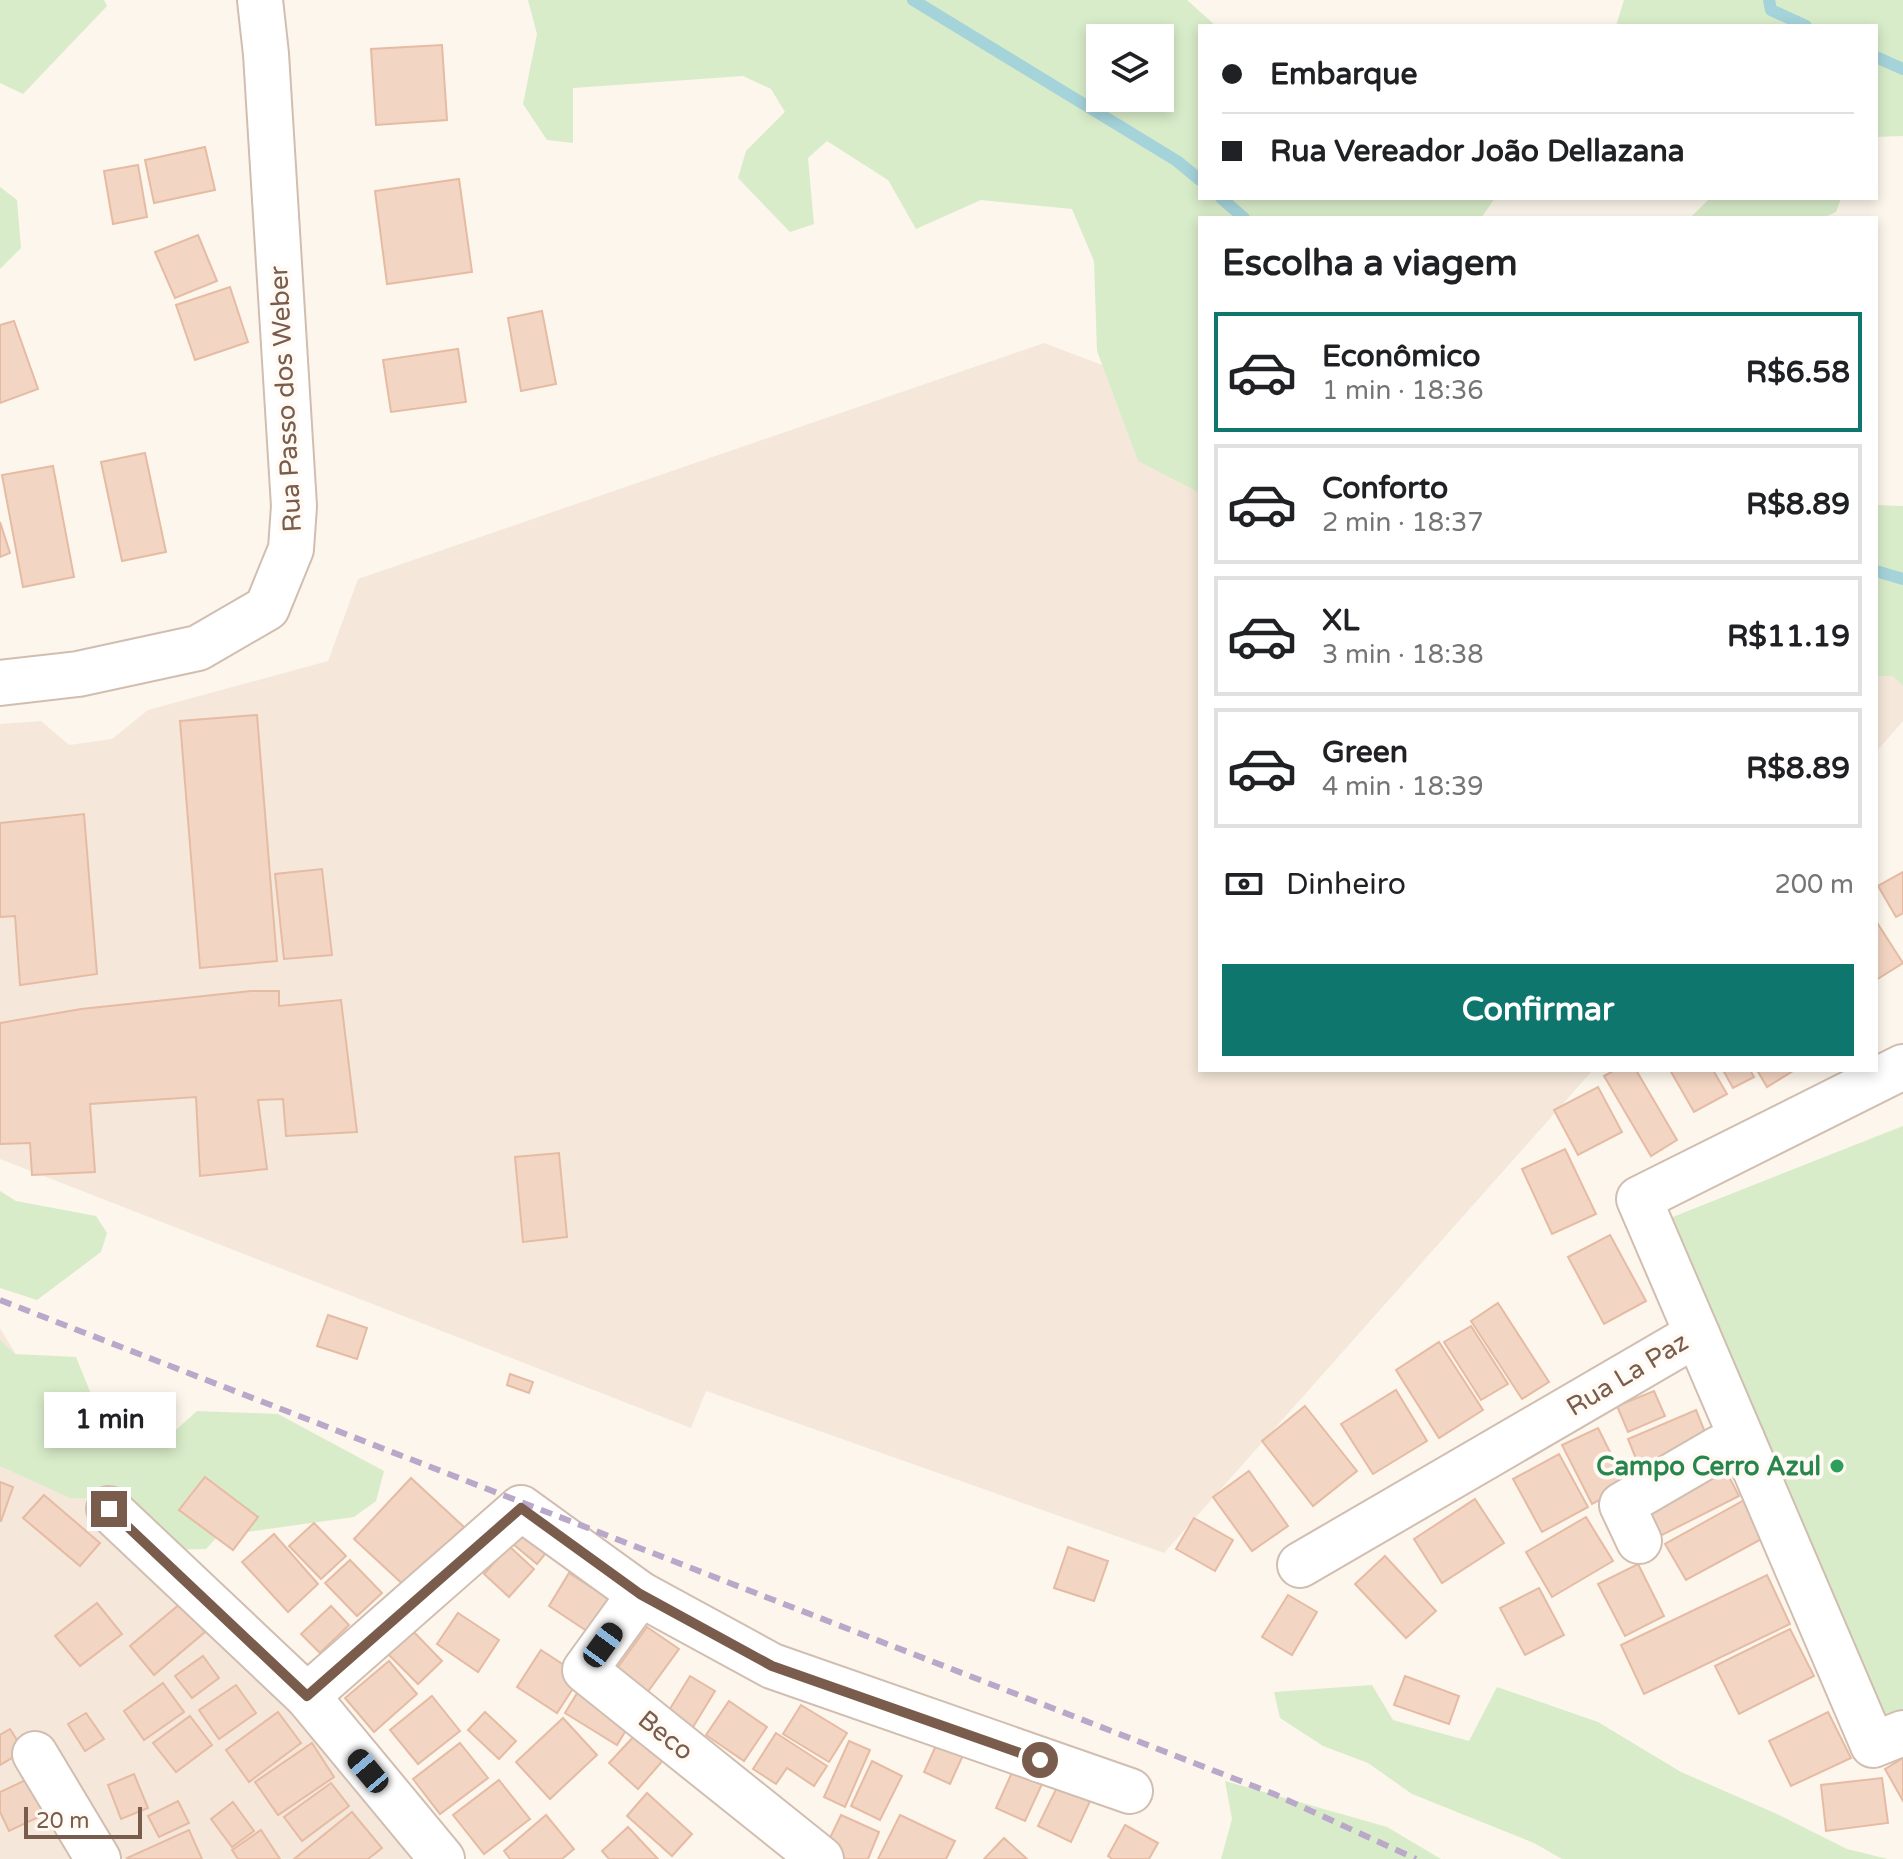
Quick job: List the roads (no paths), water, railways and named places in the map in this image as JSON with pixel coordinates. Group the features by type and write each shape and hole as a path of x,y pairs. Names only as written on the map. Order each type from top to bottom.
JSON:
{"street":[{"name":"Rua Passo dos Weber","path":"0,683 78,674 198,648 267,608 291,549 294,506 260,0"},
{"name":"Rua La Paz","path":"1300,1565 1697,1334 1639,1199 1903,1067"},
{"path":"1697,1334 1873,1745 1903,1733"},
{"path":"1639,1541 1622,1505 1720,1448 1742,1439"},
{"path":"307,1696 521,1508 640,1594 772,1666 1130,1791"},
{"path":"109,1509 307,1696 442,1859"},
{"name":"Beco","path":"640,1594 585,1670 821,1859"},
{"path":"35,1754 98,1859"}],"waterway":[{"path":"913,0 1177,161 1198,178"},
{"path":"1769,0 1771,10 1802,24"},
{"path":"1878,58 1903,69"},
{"path":"1223,200 1242,216"},
{"path":"1878,572 1903,579"}],"railway":[{"path":"0,1300 1274,1794 1416,1859"}],"place":[{"name":"Campo Cerro Azul","path":"1837,1466"}]}
